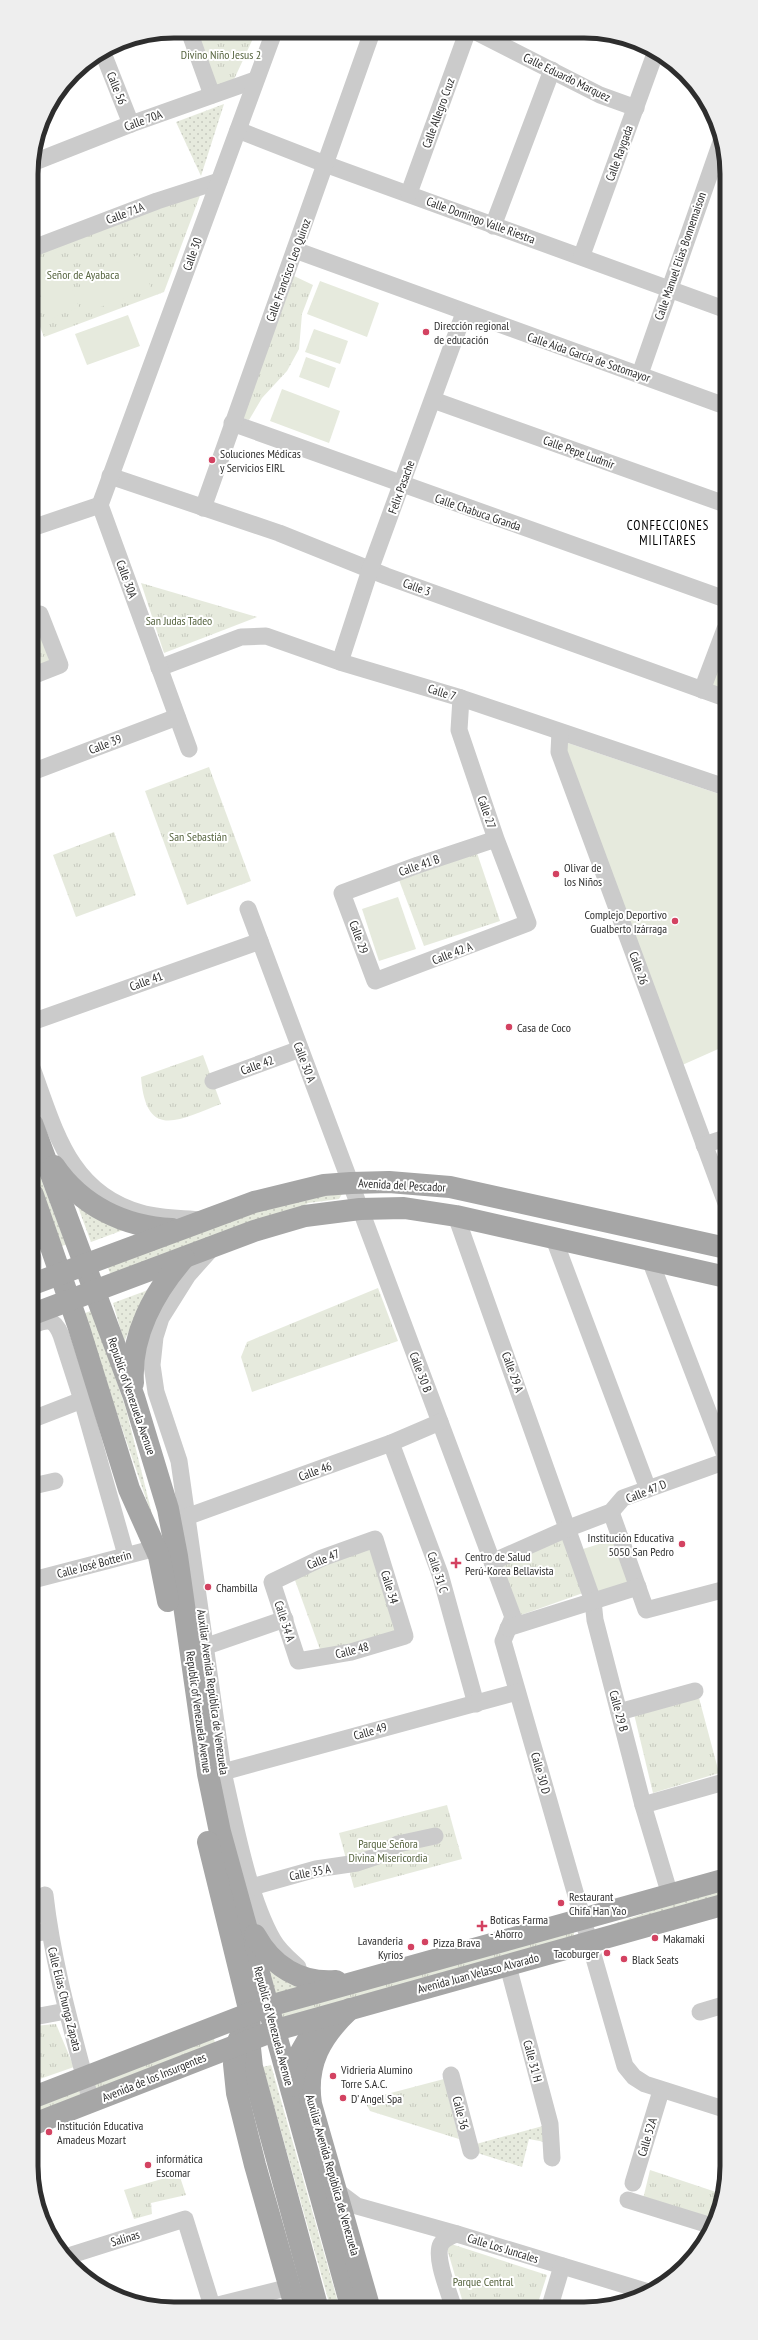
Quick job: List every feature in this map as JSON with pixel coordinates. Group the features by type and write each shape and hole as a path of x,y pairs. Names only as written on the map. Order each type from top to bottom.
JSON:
{"main road":[{"path":"38,1136 59,1173 71,1187 102,1210 138,1225 178,1229"},
{"name":"Republic of Venezuela Avenue","path":"38,1137 134,1397 168,1509 177,1556 208,1774 220,1832 244,1913 260,2010 243,2041 252,2067 316,2302"},
{"name":"Avenida del Pescador","path":"38,1282 178,1229 273,1197 324,1185 350,1183 389,1182 450,1187 720,1247"},
{"name":"Avenida del Pescador","path":"38,1312 254,1231 305,1216 360,1209 404,1208 456,1216 720,1276"},
{"name":"Republic of Venezuela Avenue","path":"38,1212 69,1300 129,1489 156,1548 165,1580 200,1809 260,2010 276,2030 350,2302"},
{"path":"134,1397 132,1376 134,1355 146,1313 161,1286 185,1257"},
{"name":"Avenida Juan Velasco Alvarado","path":"260,2010 380,1975 583,1920 720,1881"},
{"name":"Avenida Juan Velasco Alvarado","path":"276,2030 350,2008 508,1966 720,1906"},
{"path":"244,1913 265,1952 286,1970 313,1981 344,1980"},
{"name":"Auxiliar Avenida República de Venezuela","path":"350,2008 334,2024 321,2043 308,2085 311,2104 337,2191 351,2214 369,2302"},
{"name":"Avenida de los Insurgentes","path":"38,2095 260,2010"},
{"path":"291,2089 294,2073 305,2042 323,2016"},
{"name":"Avenida de los Insurgentes","path":"38,2122 243,2041 276,2030"},
{"path":"243,2041 234,2064 237,2093 255,2165 293,2296"}],"street":[{"path":"192,38 212,95"},
{"name":"Calle 30","path":"110,476 271,38"},
{"name":"Calle Francisco Leo Quiroz","path":"204,508 232,423 370,38"},
{"name":"Calle Allegro Cruz","path":"409,193 465,38"},
{"name":"Calle Eduardo Marquez","path":"488,38 600,95 636,108"},
{"name":"Calle 56","path":"105,57 131,124"},
{"name":"Calle Raygada","path":"582,256 654,58"},
{"path":"493,226 552,70"},
{"name":"Calle 70A","path":"39,159 131,124 255,80"},
{"name":"Calle Domingo Valle Riestra","path":"238,130 325,164 409,193 493,226 582,256 720,307"},
{"name":"Calle Manuel Elias Bonnemaison","path":"640,374 718,151"},
{"name":"Calle 71A","path":"38,246 157,201 219,181"},
{"name":"Calle Aída García de Sotomayor","path":"295,250 464,313 640,374 720,404"},
{"name":"Felix Pasache","path":"340,662 370,570 464,313"},
{"name":"Calle Pepe Ludmir","path":"433,400 720,502"},
{"name":"Calle Chabuca Granda","path":"232,423 720,597"},
{"path":"38,526 100,505 110,476"},
{"name":"Calle 3","path":"110,476 279,533 370,570 720,696"},
{"name":"Calle 30A","path":"100,505 189,750"},
{"path":"38,619 60,665 38,674"},
{"name":"Calle 7","path":"159,668 241,637 254,635 266,636 340,662 461,698 720,784"},
{"path":"702,690 720,642"},
{"name":"Calle 27","path":"461,698 459,730 496,839 528,923"},
{"name":"Calle 39","path":"38,770 177,717"},
{"name":"Calle 26","path":"560,732 559,752 704,1145 720,1181"},
{"name":"Calle 41 B","path":"342,893 418,865 496,839"},
{"name":"Calle 29","path":"342,893 375,981"},
{"path":"248,909 260,941"},
{"name":"Calle 42 A","path":"375,981 528,923"},
{"name":"Calle 41","path":"38,1020 260,941"},
{"name":"Calle 30 A","path":"260,941 350,1183"},
{"name":"Calle 42","path":"213,1081 300,1049"},
{"path":"38,1084 60,1141 74,1168 91,1186 111,1200 141,1213 164,1218 204,1220"},
{"path":"704,1145 720,1140"},
{"name":"Calle 30 B","path":"350,1183 512,1617 508,1628"},
{"name":"Calle 29 A","path":"456,1216 569,1528"},
{"path":"554,1238 648,1489"},
{"name":"Auxiliar Avenida República de Venezuela","path":"216,1245 188,1275 173,1295 161,1318 155,1337 152,1365 156,1392 179,1461 189,1516 204,1647 223,1772 252,1886 273,1941 286,1957 298,1966 318,1975 344,1980 380,1975"},
{"path":"650,1260 720,1444"},
{"path":"38,1324 47,1321 57,1325 82,1400 126,1556"},
{"path":"38,1417 82,1400"},
{"name":"Calle 46","path":"189,1516 391,1443 440,1422"},
{"name":"Calle 31 C","path":"391,1443 440,1574 476,1704"},
{"name":"Calle 47 D","path":"611,1512 623,1498 720,1462"},
{"path":"38,1485 55,1481"},
{"path":"492,1562 569,1528 611,1512 646,1610 720,1591"},
{"name":"Calle 29 B","path":"569,1528 593,1601 595,1620 643,1805 670,1895"},
{"name":"Calle 47","path":"272,1582 322,1558 375,1539"},
{"name":"Calle 34","path":"375,1539 406,1636"},
{"name":"Calle José Botterin","path":"38,1579 156,1548"},
{"name":"Calle 34 A","path":"272,1582 298,1661"},
{"path":"508,1628 638,1587"},
{"path":"204,1647 285,1619"},
{"name":"Calle 30 D","path":"508,1628 502,1641 625,2066 634,2077 661,2091 720,2108"},
{"name":"Calle 48","path":"298,1661 351,1652 406,1636"},
{"path":"619,1712 695,1691"},
{"name":"Calle 49","path":"223,1772 431,1714 476,1704 517,1692"},
{"path":"643,1805 720,1783"},
{"name":"Calle 35 A","path":"252,1886 316,1869 357,1863 375,1857 398,1844 435,1836"},
{"name":"Calle Elías Chunga Zapata","path":"45,1895 41,1932 66,2011 91,2102"},
{"name":"Calle 31 H","path":"508,1966 550,2124 552,2158"},
{"path":"700,2012 720,2006"},
{"path":"38,2016 66,2011"},
{"name":"Calle 36","path":"451,2075 471,2151"},
{"name":"Calle 52A","path":"633,2183 661,2091"},
{"path":"628,2200 707,2224"},
{"name":"Calle Los Juncales","path":"351,2214 456,2234 641,2290"},
{"name":"Salinas","path":"71,2255 185,2219 212,2302"},
{"path":"452,2302 440,2260 439,2250 442,2243 456,2234"},
{"path":"551,2302 562,2266"},
{"path":"245,2302 293,2296"}],"green space":[{"name":"Divino Niño Jesus 2","path":"197,38 253,38 230,88 209,89 191,40"},
{"path":"224,104 201,176 176,122"},
{"name":"Señor de Ayabaca","path":"204,185 164,292 44,337 38,321 38,243"},
{"path":"57,252 79,307 50,319 38,289 38,259"},
{"path":"138,255 151,288 90,311 77,277"},
{"path":"294,276 313,285 302,314 299,349 287,371 262,398 249,420 240,417"},
{"path":"320,281 379,303 367,337 307,314"},
{"path":"128,315 140,346 87,365 75,334"},
{"path":"314,329 348,341 340,364 305,352"},
{"path":"306,357 336,368 329,388 299,377"},
{"path":"282,389 340,411 329,443 270,421"},
{"name":"San Judas Tadeo","path":"141,583 257,617 164,653"},
{"path":"38,625 52,664 38,669"},
{"path":"720,659 720,691 709,687"},
{"name":"Complejo Deportivo Gualberto Izárraga","path":"565,742 720,794 720,1048 680,1066 566,768"},
{"name":"San Sebastián","path":"209,767 251,881 187,905 145,791"},
{"path":"114,832 136,895 76,917 53,855"},
{"path":"477,853 500,921 424,946 399,880"},
{"path":"398,897 416,949 379,961 362,909"},
{"path":"203,1055 221,1104 179,1119 168,1120 158,1118 150,1111 144,1097 141,1077"},
{"path":"38,1171 66,1245 59,1246 38,1187"},
{"path":"342,1194 339,1199 308,1203 297,1210 115,1273 110,1273 107,1265 289,1200"},
{"path":"78,1207 126,1229 91,1242"},
{"path":"378,1288 398,1341 252,1392 241,1357 247,1342"},
{"path":"148,1290 124,1342 113,1303"},
{"path":"93,1310 126,1409 154,1522 83,1314"},
{"path":"566,1537 583,1593 521,1615 501,1565"},
{"path":"615,1539 629,1585 596,1594 583,1549"},
{"path":"372,1544 400,1630 322,1655 292,1572"},
{"path":"699,1698 719,1773 653,1793 634,1714"},
{"name":"Parque Señora Divina Misericordia","path":"447,1805 462,1859 354,1888 339,1833"},
{"path":"720,1887 720,1899 605,1927"},
{"path":"574,1926 574,1936 282,2020 281,2007"},
{"path":"266,1963 307,1988 276,1997"},
{"path":"56,2024 74,2067 38,2080 38,2026"},
{"path":"212,2032 216,2046 38,2115 38,2101"},
{"path":"271,2065 338,2302 329,2302 263,2067"},
{"path":"444,2079 459,2139 370,2111 364,2100"},
{"path":"550,2124 550,2143 529,2139 522,2167 471,2151 469,2146"},
{"path":"650,2170 717,2192 710,2218 643,2199"},
{"path":"179,2174 186,2195 151,2203 152,2214 134,2219 124,2190"},
{"name":"Parque Central","path":"445,2242 547,2275 538,2302 463,2302"}],"place":[{"name":"Dirección regional de educación","path":"426,332"},
{"name":"Soluciones Médicas y Servicios EIRL","path":"212,460"},
{"name":"Olivar de los Niños","path":"556,874"},
{"name":"Complejo Deportivo Gualberto Izárraga","path":"675,921"},
{"name":"Casa de Coco","path":"509,1027"},
{"name":"Institución Educativa 5050 San Pedro","path":"682,1544"},
{"name":"Centro de Salud Perú-Korea Bellavista","path":"456,1563"},
{"name":"Chambilla","path":"208,1587"},
{"name":"Restaurant Chifa Han Yao","path":"561,1903"},
{"name":"Boticas Farma - Ahorro","path":"482,1926"},
{"name":"Makamaki","path":"655,1938"},
{"name":"Pizza Brava","path":"425,1942"},
{"name":"Lavanderia Kyrios","path":"411,1947"},
{"name":"Tacoburger","path":"607,1953"},
{"name":"Black Seats","path":"624,1959"},
{"name":"Vidrieria Alumino Torre S.A.C.","path":"333,2076"},
{"name":"D' Angel Spa","path":"343,2098"},
{"name":"Institución Educativa Amadeus Mozart","path":"49,2132"},
{"name":"informática Escomar","path":"148,2165"}],"district":[{"name":"CONFECCIONES MILITARES","path":"668,532"}]}
